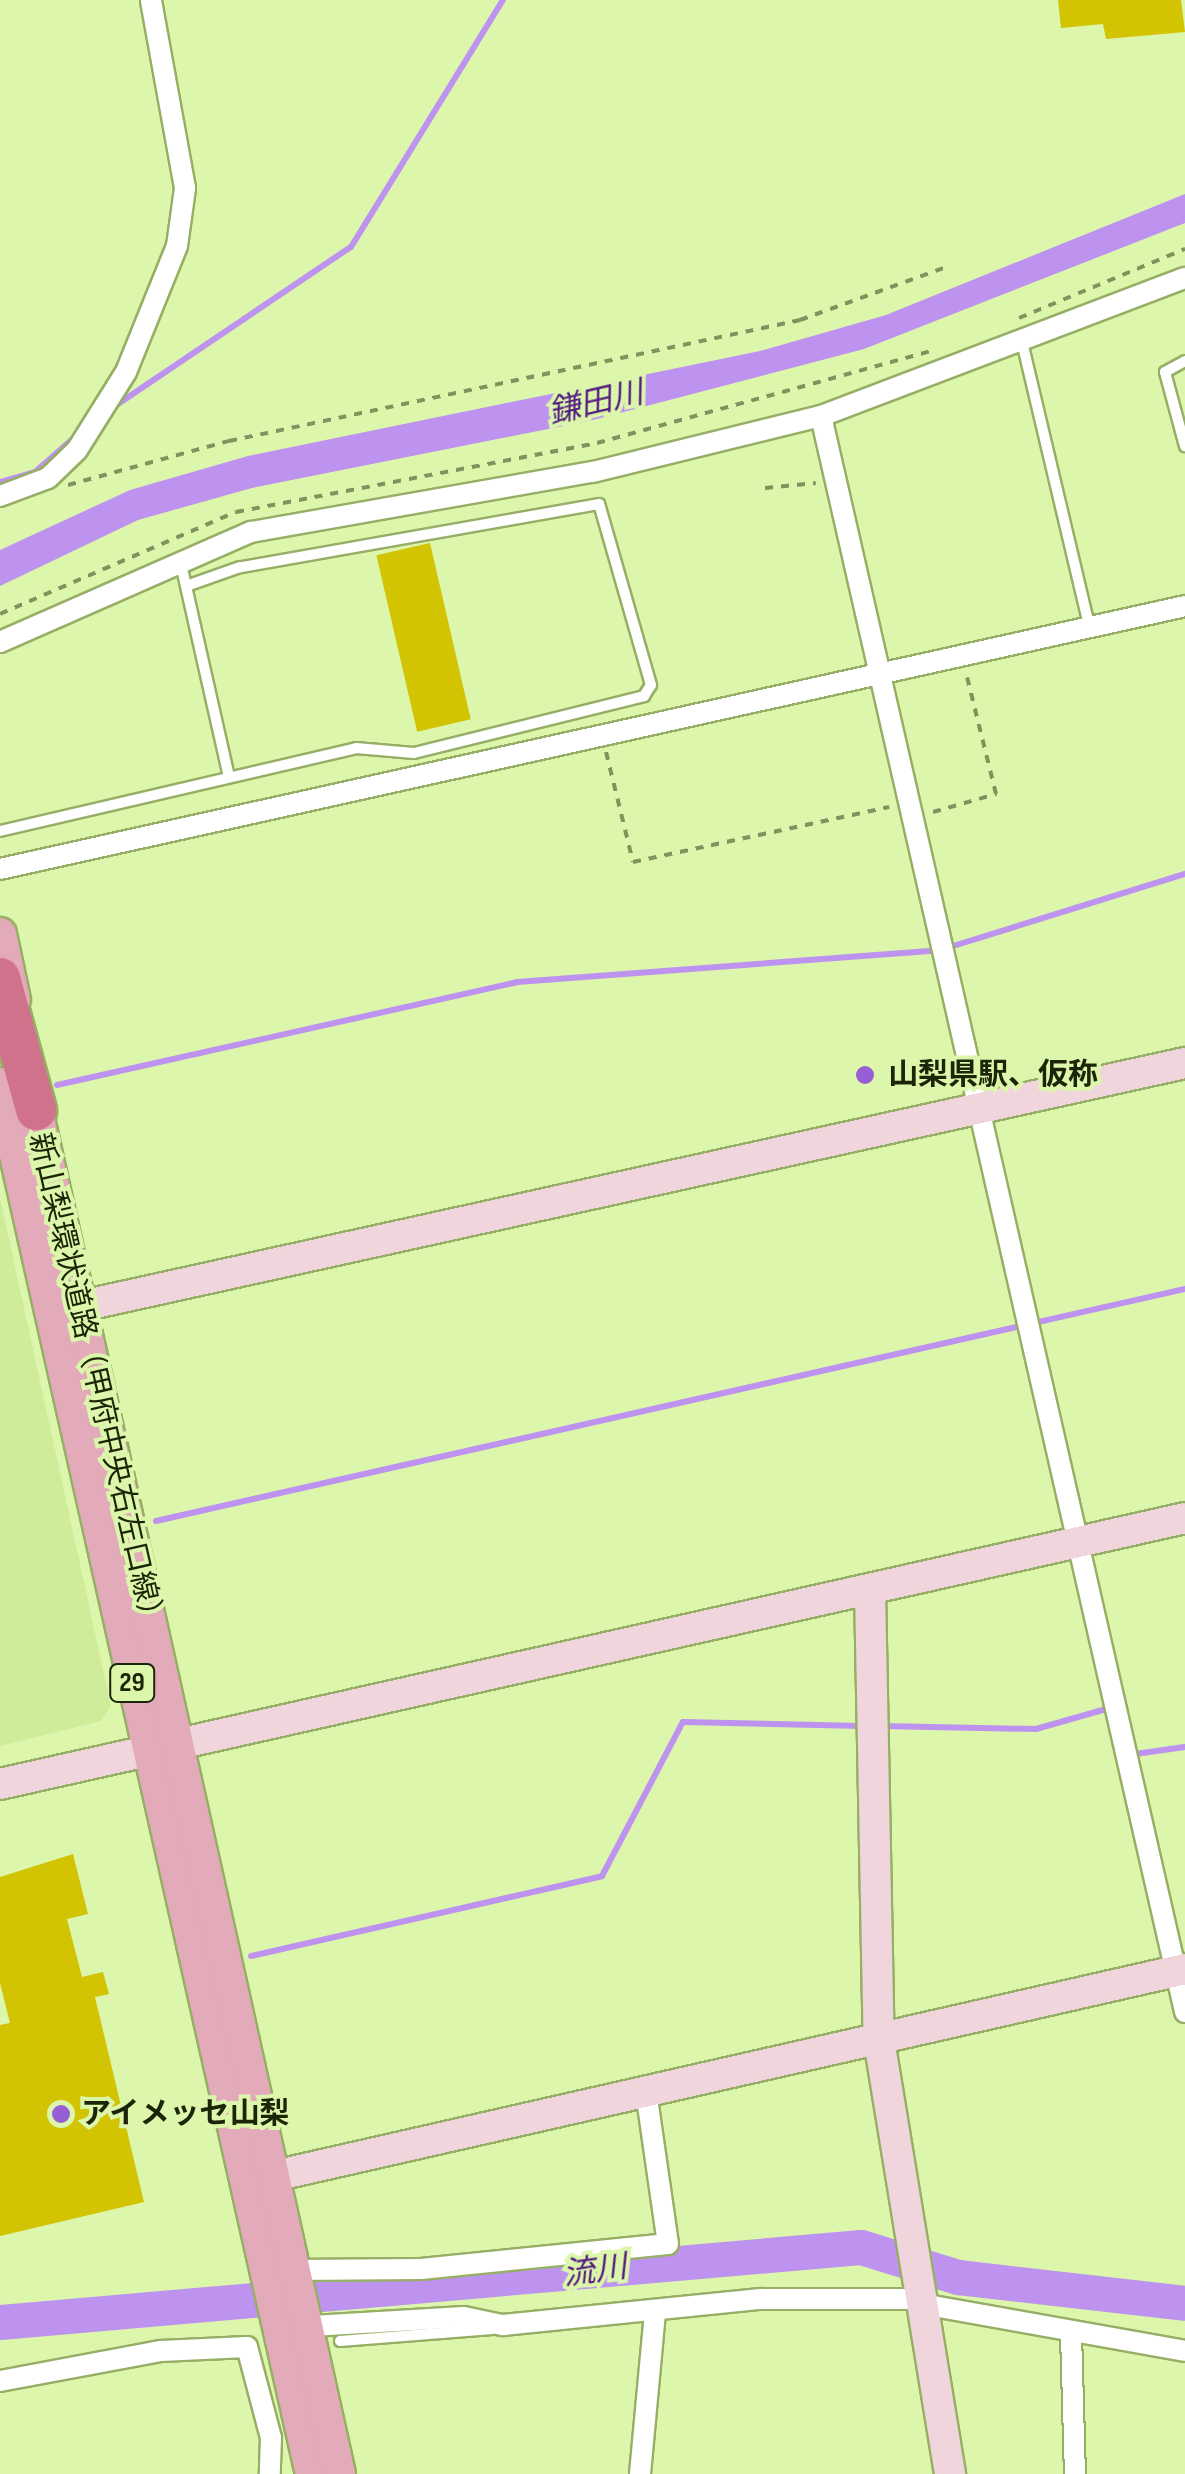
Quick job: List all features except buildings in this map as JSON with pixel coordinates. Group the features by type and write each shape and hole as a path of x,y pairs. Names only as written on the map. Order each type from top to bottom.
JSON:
{"highway":[{"path":"0,978 36,1110"}],"main road":[{"name":"新山梨環状道路（甲府中央右左口線）","path":"0,934 162,1747"},
{"name":"新山梨環状道路（甲府中央右左口線）","path":"0,1084 162,1747 258,2180 286,2278 279,2330 312,2474"},
{"name":"新山梨環状道路（甲府中央右左口線）","path":"279,2330 339,2474"}],"street":[{"path":"0,496 48,478 91,428 104,408 177,246 185,188 151,0"},
{"path":"0,642 180,558 251,532 594,472 821,416 1023,346 1185,278"},
{"path":"821,416 1072,1544 1180,1970 1185,2012"},
{"path":"0,869 1185,606"},
{"path":"77,1307 1185,1063"},
{"path":"0,1784 1185,1518"},
{"path":"870,1589 879,2040 950,2474"},
{"path":"258,2180 1180,1970"},
{"path":"286,2278 421,2269 668,2244 646,2092"},
{"path":"0,2381 279,2330 464,2317 503,2325 656,2311 921,2300 1071,2333 1185,2352"},
{"path":"640,2474 656,2311"},
{"path":"270,2474 279,2330"},
{"path":"1071,2333 1075,2474"}],"lane":[{"path":"1023,346 1089,626"},
{"path":"1185,362 1166,372 1185,446"},
{"path":"0,831 356,748 400,756 644,696 651,685 599,504 240,566 186,586"},
{"path":"180,558 229,777"},
{"path":"400,756 407,779"},
{"path":"340,2341 503,2325"}],"path":[{"path":"1012,321 1185,249"},
{"path":"48,478 73,486 229,441 704,344 944,268"},
{"path":"0,614 236,512 598,442 944,347"},
{"path":"765,488 836,480"},
{"path":"602,734 633,862 996,794 962,654"}],"shaded area":[{"path":"0,1198 111,1706 101,1721 0,1746"}],"water":[{"name":"鎌田川","path":"1185,194 1185,223 864,349 593,420 252,488 138,520 0,586 0,550 130,490 248,456 760,351 886,315"}],"waterway":[{"path":"112,408 351,247 503,0"},
{"path":"0,482 35,472 75,437"},
{"path":"950,947 1185,874"},
{"path":"57,1085 517,982 933,951"},
{"path":"156,1521 1185,1289"},
{"path":"880,1726 1036,1729 1106,1709"},
{"path":"251,1956 602,1876 683,1722 862,1726"},
{"path":"1135,1754 1185,1747"},
{"name":"流川","path":"0,2322 861,2247 958,2277 1185,2303"}],"place":[{"name":"山梨県駅、仮称","path":"865,1075"},
{"name":"アイメッセ山梨","path":"61,2114"}]}
